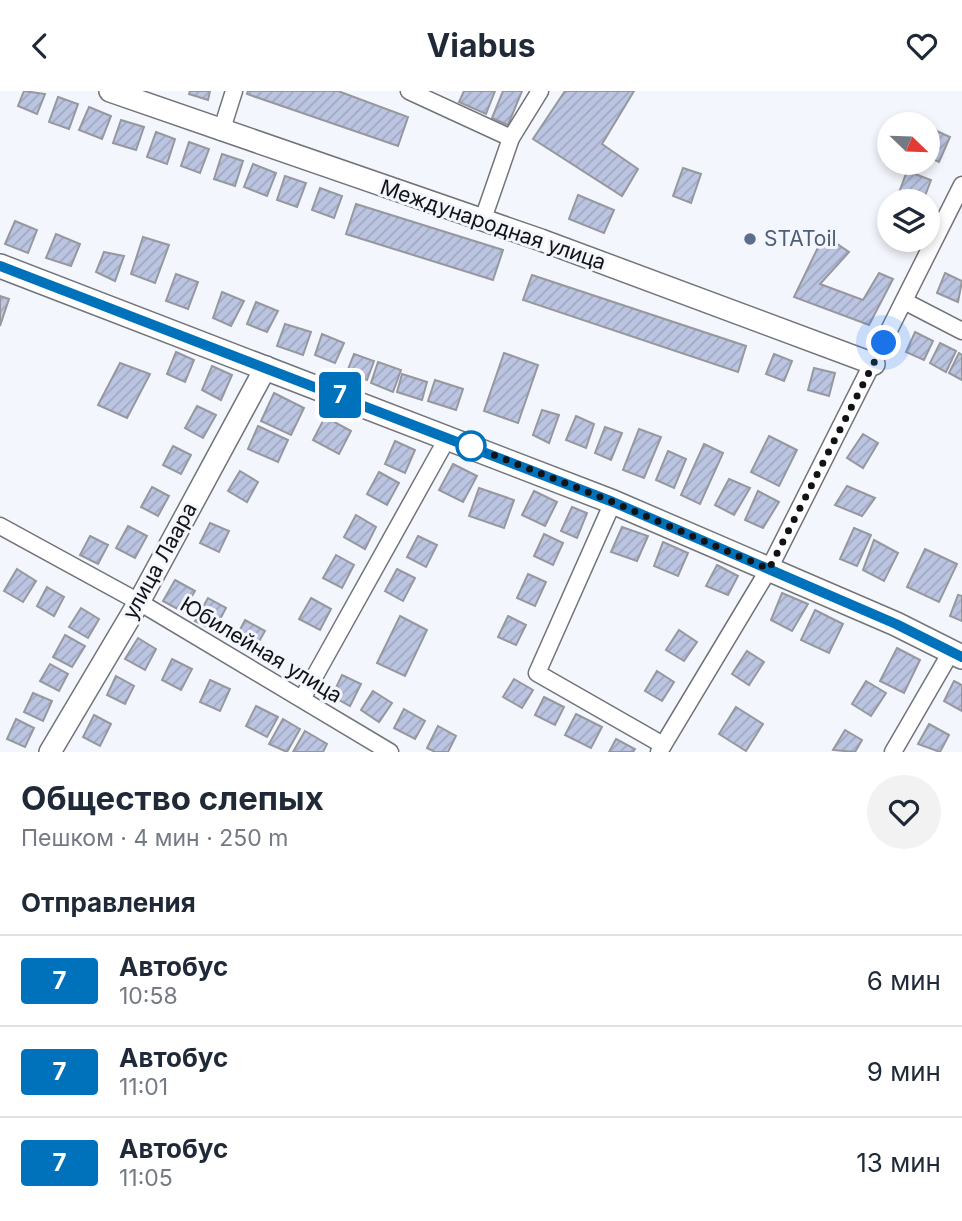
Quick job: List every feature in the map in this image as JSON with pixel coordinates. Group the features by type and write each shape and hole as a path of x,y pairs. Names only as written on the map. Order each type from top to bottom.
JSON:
{"main road":[{"path":"0,266 613,502 896,624 956,654"}],"street":[{"name":"Международная улица","path":"110,91 221,132 483,219 874,364"},
{"path":"221,132 234,91"},
{"path":"408,91 511,138"},
{"path":"483,219 511,138 540,91"},
{"path":"613,502 537,673 661,748 769,569 962,185"},
{"path":"904,301 962,331"},
{"name":"улица Лаара","path":"50,752 139,602 266,367"},
{"path":"302,699 449,437"},
{"name":"Юбилейная улица","path":"0,526 139,602 390,752"},
{"path":"892,752 956,654"}],"building":[{"path":"24,91 45,94 37,114 18,106"},
{"path":"190,91 210,91 208,100 189,94"},
{"path":"248,91 338,91 408,117 398,146 247,94"},
{"path":"464,91 495,91 486,114 459,102"},
{"path":"503,91 522,91 508,125 492,118"},
{"path":"565,91 634,91 602,144 638,169 622,196 533,139"},
{"path":"58,97 78,104 69,129 49,122"},
{"path":"89,107 111,116 102,139 79,130"},
{"path":"121,120 144,127 136,150 113,143"},
{"path":"156,132 175,139 167,164 147,157"},
{"path":"940,132 950,137 940,160"},
{"path":"189,142 209,149 200,173 181,166"},
{"path":"222,154 243,161 235,186 214,179"},
{"path":"253,164 276,173 267,196 244,187"},
{"path":"683,168 701,174 691,203 673,196"},
{"path":"906,175 918,175 931,180 928,189 900,189"},
{"path":"285,176 306,183 297,207 277,200"},
{"path":"320,188 342,196 334,218 312,210"},
{"path":"578,195 614,210 604,233 569,219"},
{"path":"356,204 503,250 493,280 346,234"},
{"path":"15,221 37,230 28,253 5,244"},
{"path":"56,234 80,244 71,266 46,258"},
{"path":"824,235 849,252 820,284 863,300 879,273 893,279 869,325 794,297"},
{"path":"143,237 169,245 155,283 131,274"},
{"path":"104,252 124,256 115,281 96,272"},
{"path":"945,273 962,281 958,302 937,293"},
{"path":"176,274 198,282 188,309 166,301"},
{"path":"532,275 746,346 738,372 523,300"},
{"path":"222,292 244,301 231,326 213,318"},
{"path":"0,296 9,299 0,326"},
{"path":"256,302 278,311 267,332 247,324"},
{"path":"285,324 311,332 303,355 277,346"},
{"path":"915,332 933,341 924,360 906,352"},
{"path":"322,334 344,343 335,363 315,355"},
{"path":"940,343 956,351 946,372 930,363"},
{"path":"176,352 194,360 185,382 167,374"},
{"path":"504,353 538,365 518,423 484,411"},
{"path":"959,353 962,355 962,380 949,373"},
{"path":"354,354 374,361 367,380 347,372"},
{"path":"774,354 792,361 784,381 766,374"},
{"path":"378,362 401,370 393,392 371,383"},
{"path":"120,363 150,374 127,418 98,405"},
{"path":"212,366 232,375 221,400 202,390"},
{"path":"814,368 835,373 829,396 808,390"},
{"path":"402,374 427,382 422,400 397,392"},
{"path":"435,380 463,389 456,410 428,401"},
{"path":"274,393 304,408 291,435 261,421"},
{"path":"197,406 216,415 203,438 185,428"},
{"path":"542,410 559,415 549,443 533,435"},
{"path":"576,416 594,424 586,448 566,440"},
{"path":"325,417 351,431 339,454 313,440"},
{"path":"258,426 288,440 278,462 248,449"},
{"path":"605,427 622,433 611,460 595,453"},
{"path":"639,429 661,437 644,478 623,470"},
{"path":"863,434 878,443 863,468 847,458"},
{"path":"769,436 797,450 779,486 751,472"},
{"path":"395,441 415,450 405,473 385,464"},
{"path":"704,444 723,453 700,504 681,495"},
{"path":"173,446 191,455 181,474 163,465"},
{"path":"668,451 686,459 674,488 656,480"},
{"path":"453,464 477,476 463,502 439,490"},
{"path":"240,471 258,482 247,502 228,491"},
{"path":"379,472 399,483 387,505 367,494"},
{"path":"729,479 750,488 734,515 715,505"},
{"path":"847,486 875,498 862,516 835,505"},
{"path":"152,487 169,496 158,516 141,507"},
{"path":"479,488 514,500 504,528 469,516"},
{"path":"534,491 557,502 545,526 522,515"},
{"path":"758,491 779,502 763,528 745,520"},
{"path":"572,507 587,513 577,538 561,531"},
{"path":"356,515 376,527 365,549 344,537"},
{"path":"210,523 229,531 219,552 200,543"},
{"path":"128,526 147,536 135,558 116,548"},
{"path":"622,527 648,536 637,561 611,552"},
{"path":"854,528 871,535 857,566 840,559"},
{"path":"544,534 563,543 553,565 534,556"},
{"path":"90,536 108,545 98,564 80,555"},
{"path":"418,536 437,545 426,567 407,557"},
{"path":"874,540 898,553 884,581 863,570"},
{"path":"663,542 688,553 678,576 654,566"},
{"path":"925,549 957,564 939,602 907,587"},
{"path":"336,555 354,565 342,588 323,578"},
{"path":"717,565 738,576 728,595 706,586"},
{"path":"17,569 36,581 23,602 4,591"},
{"path":"397,569 415,578 403,601 385,591"},
{"path":"528,574 546,582 535,606 517,598"},
{"path":"175,580 195,591 183,612 163,601"},
{"path":"47,587 64,597 54,616 37,606"},
{"path":"782,593 808,604 792,631 771,620"},
{"path":"958,595 962,596 962,621 950,616"},
{"path":"208,598 226,608 214,631 195,621"},
{"path":"311,598 331,609 320,630 299,619"},
{"path":"81,608 99,619 88,638 69,627"},
{"path":"815,610 843,624 829,653 801,640"},
{"path":"400,616 427,630 405,676 377,663"},
{"path":"508,616 526,625 516,645 498,637"},
{"path":"245,620 265,631 253,652 234,641"},
{"path":"679,630 697,642 684,661 666,650"},
{"path":"65,635 85,646 72,667 53,657"},
{"path":"138,638 156,649 145,670 125,659"},
{"path":"897,648 920,660 904,693 880,681"},
{"path":"747,651 764,662 749,685 732,674"},
{"path":"172,659 192,669 181,690 162,680"},
{"path":"50,664 68,674 59,691 40,681"},
{"path":"657,671 674,682 662,701 645,691"},
{"path":"342,675 361,684 350,706 332,696"},
{"path":"116,676 134,686 125,704 107,695"},
{"path":"514,679 533,690 522,708 503,697"},
{"path":"210,680 230,689 220,711 200,702"},
{"path":"866,681 886,693 871,716 852,704"},
{"path":"954,681 962,685 962,711 944,701"},
{"path":"373,691 392,703 379,722 361,710"},
{"path":"33,693 52,701 43,721 24,712"},
{"path":"544,697 564,707 555,725 535,715"},
{"path":"256,706 278,717 267,737 246,726"},
{"path":"736,707 763,724 746,751 719,734"},
{"path":"404,709 425,721 415,739 394,728"},
{"path":"576,714 602,727 591,748 565,735"},
{"path":"94,715 111,724 100,746 83,737"},
{"path":"16,719 34,728 25,747 7,739"},
{"path":"283,719 300,729 287,752 269,744"},
{"path":"929,724 949,735 940,752 918,744"},
{"path":"438,726 456,736 448,752 435,752 427,748"},
{"path":"845,730 862,740 855,752 833,750"},
{"path":"305,731 327,744 323,752 293,752"},
{"path":"616,739 635,749 633,752 609,752"}],"bus line":[{"name":"7","path":"0,266 410,421 613,502 896,624 962,657"}],"place":[{"name":"STAToil","path":"750,239"}],"route":[{"path":"471,446 613,502 769,569 884,343"}]}
